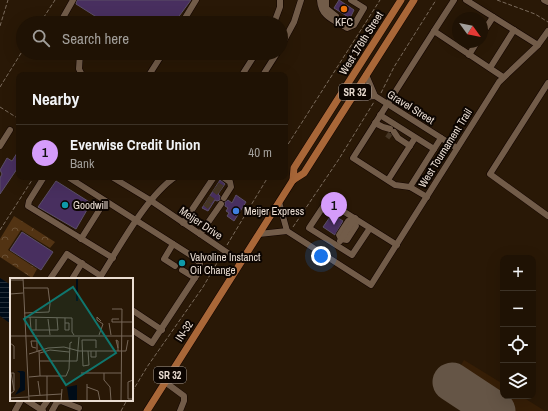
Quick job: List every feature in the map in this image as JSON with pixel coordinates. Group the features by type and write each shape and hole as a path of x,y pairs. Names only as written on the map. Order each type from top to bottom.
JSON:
{"main road":[{"name":"West 176th Street","path":"293,180 294,168 401,0"},
{"name":"West 176th Street","path":"241,262 293,180 304,173 414,0"},
{"name":"IN-32","path":"147,411 241,262"}],"street":[{"path":"64,16 73,0"},
{"path":"186,16 196,0"},
{"path":"278,16 280,0"},
{"path":"288,33 294,22 301,0"},
{"path":"320,0 321,9 324,14 347,28 352,26 364,8 351,0"},
{"path":"326,0 326,8 330,12 352,26"},
{"path":"427,197 410,187 395,185 352,158 454,0"},
{"path":"466,0 538,45"},
{"path":"544,0 548,2"},
{"path":"488,25 493,17"},
{"path":"490,68 514,30"},
{"path":"434,31 503,77"},
{"name":"West Tournament Trail","path":"288,232 371,285 503,77 538,45 548,31"},
{"path":"469,55 473,48"},
{"path":"80,60 80,72"},
{"path":"151,72 159,60"},
{"path":"244,72 252,60"},
{"path":"265,72 273,60"},
{"name":"Gravel Street","path":"366,75 376,97 457,148"},
{"path":"548,83 490,174 548,216"},
{"name":"Gravel Street","path":"352,98 376,97"},
{"path":"380,115 434,149"},
{"path":"375,123 410,146"},
{"path":"0,146 10,130"},
{"path":"388,180 415,138"},
{"path":"410,187 441,138"},
{"path":"42,180 29,201 28,206 112,258"},
{"path":"73,180 200,263 200,270 162,330 152,343 133,331"},
{"name":"Meijer Drive","path":"117,180 150,200 241,262"},
{"path":"51,278 67,254 100,277 150,200 171,180"},
{"path":"183,223 201,197 216,195 231,188 230,182 227,180"},
{"path":"201,197 216,195"},
{"path":"200,234 216,195"},
{"path":"81,239 105,201"},
{"path":"370,228 352,255 309,228 327,201 354,219 370,228 397,245"},
{"path":"259,234 288,232 279,202"},
{"path":"337,246 354,219"},
{"path":"173,244 164,259 175,266"},
{"path":"73,278 82,264"},
{"path":"182,270 195,278"},
{"path":"133,311 162,330"},
{"path":"165,382 184,396 184,401 180,411"},
{"path":"15,411 21,401"},
{"path":"28,401 42,410 47,401"},
{"path":"52,411 57,402 61,401 81,410"},
{"path":"68,401 81,410"}],"path":[{"path":"0,26 8,0"},
{"path":"45,16 55,0"},
{"path":"288,144 380,0"},
{"path":"288,232 339,159 436,0"},
{"path":"497,0 535,14 548,22"},
{"path":"0,87 17,60"},
{"path":"0,107 16,117"},
{"path":"0,230 32,180"},
{"path":"133,390 147,367 203,287 211,270 266,180"},
{"path":"121,411 126,401"}],"shaded area":[{"path":"0,278 10,284 10,323 0,316"},
{"path":"464,360 500,382 500,399 526,399 545,411 470,411 443,394"}],"green space":[{"path":"14,216 55,242 50,248 21,230 8,250 37,269 32,278 0,257 0,239"}],"building":[{"path":"77,0 191,0 179,16 95,16 76,4"},
{"name":"KFC","path":"339,0 354,10 350,18 334,8"},
{"path":"16,155 16,170 0,194 0,178 2,174 0,170 7,158 12,161"},
{"path":"220,180 225,184 218,194 220,196 220,200 215,200 208,211 202,208"},
{"name":"Goodwill","path":"56,181 91,203 76,229 38,207"},
{"path":"236,195 246,202 234,221 227,216 229,213 226,211 228,208 225,206 225,202 228,200 232,203"},
{"path":"332,214 343,221 335,235 323,227"},
{"path":"22,232 53,252 41,270 10,250"}],"runway":[{"path":"452,382 496,411"}],"tunnel":[{"path":"387,134 391,137"},
{"path":"217,185 222,188"},
{"path":"214,189 219,193"},
{"path":"208,198 214,202"},
{"path":"205,203 210,207"}],"place":[{"name":"KFC","path":"344,9"},
{"name":"Goodwill","path":"65,205"},
{"name":"Meijer Express","path":"236,211"},
{"name":"Everwise Credit Union","path":"334,225"},
{"name":"Valvoline Instanct Oil Change","path":"182,263"}]}
